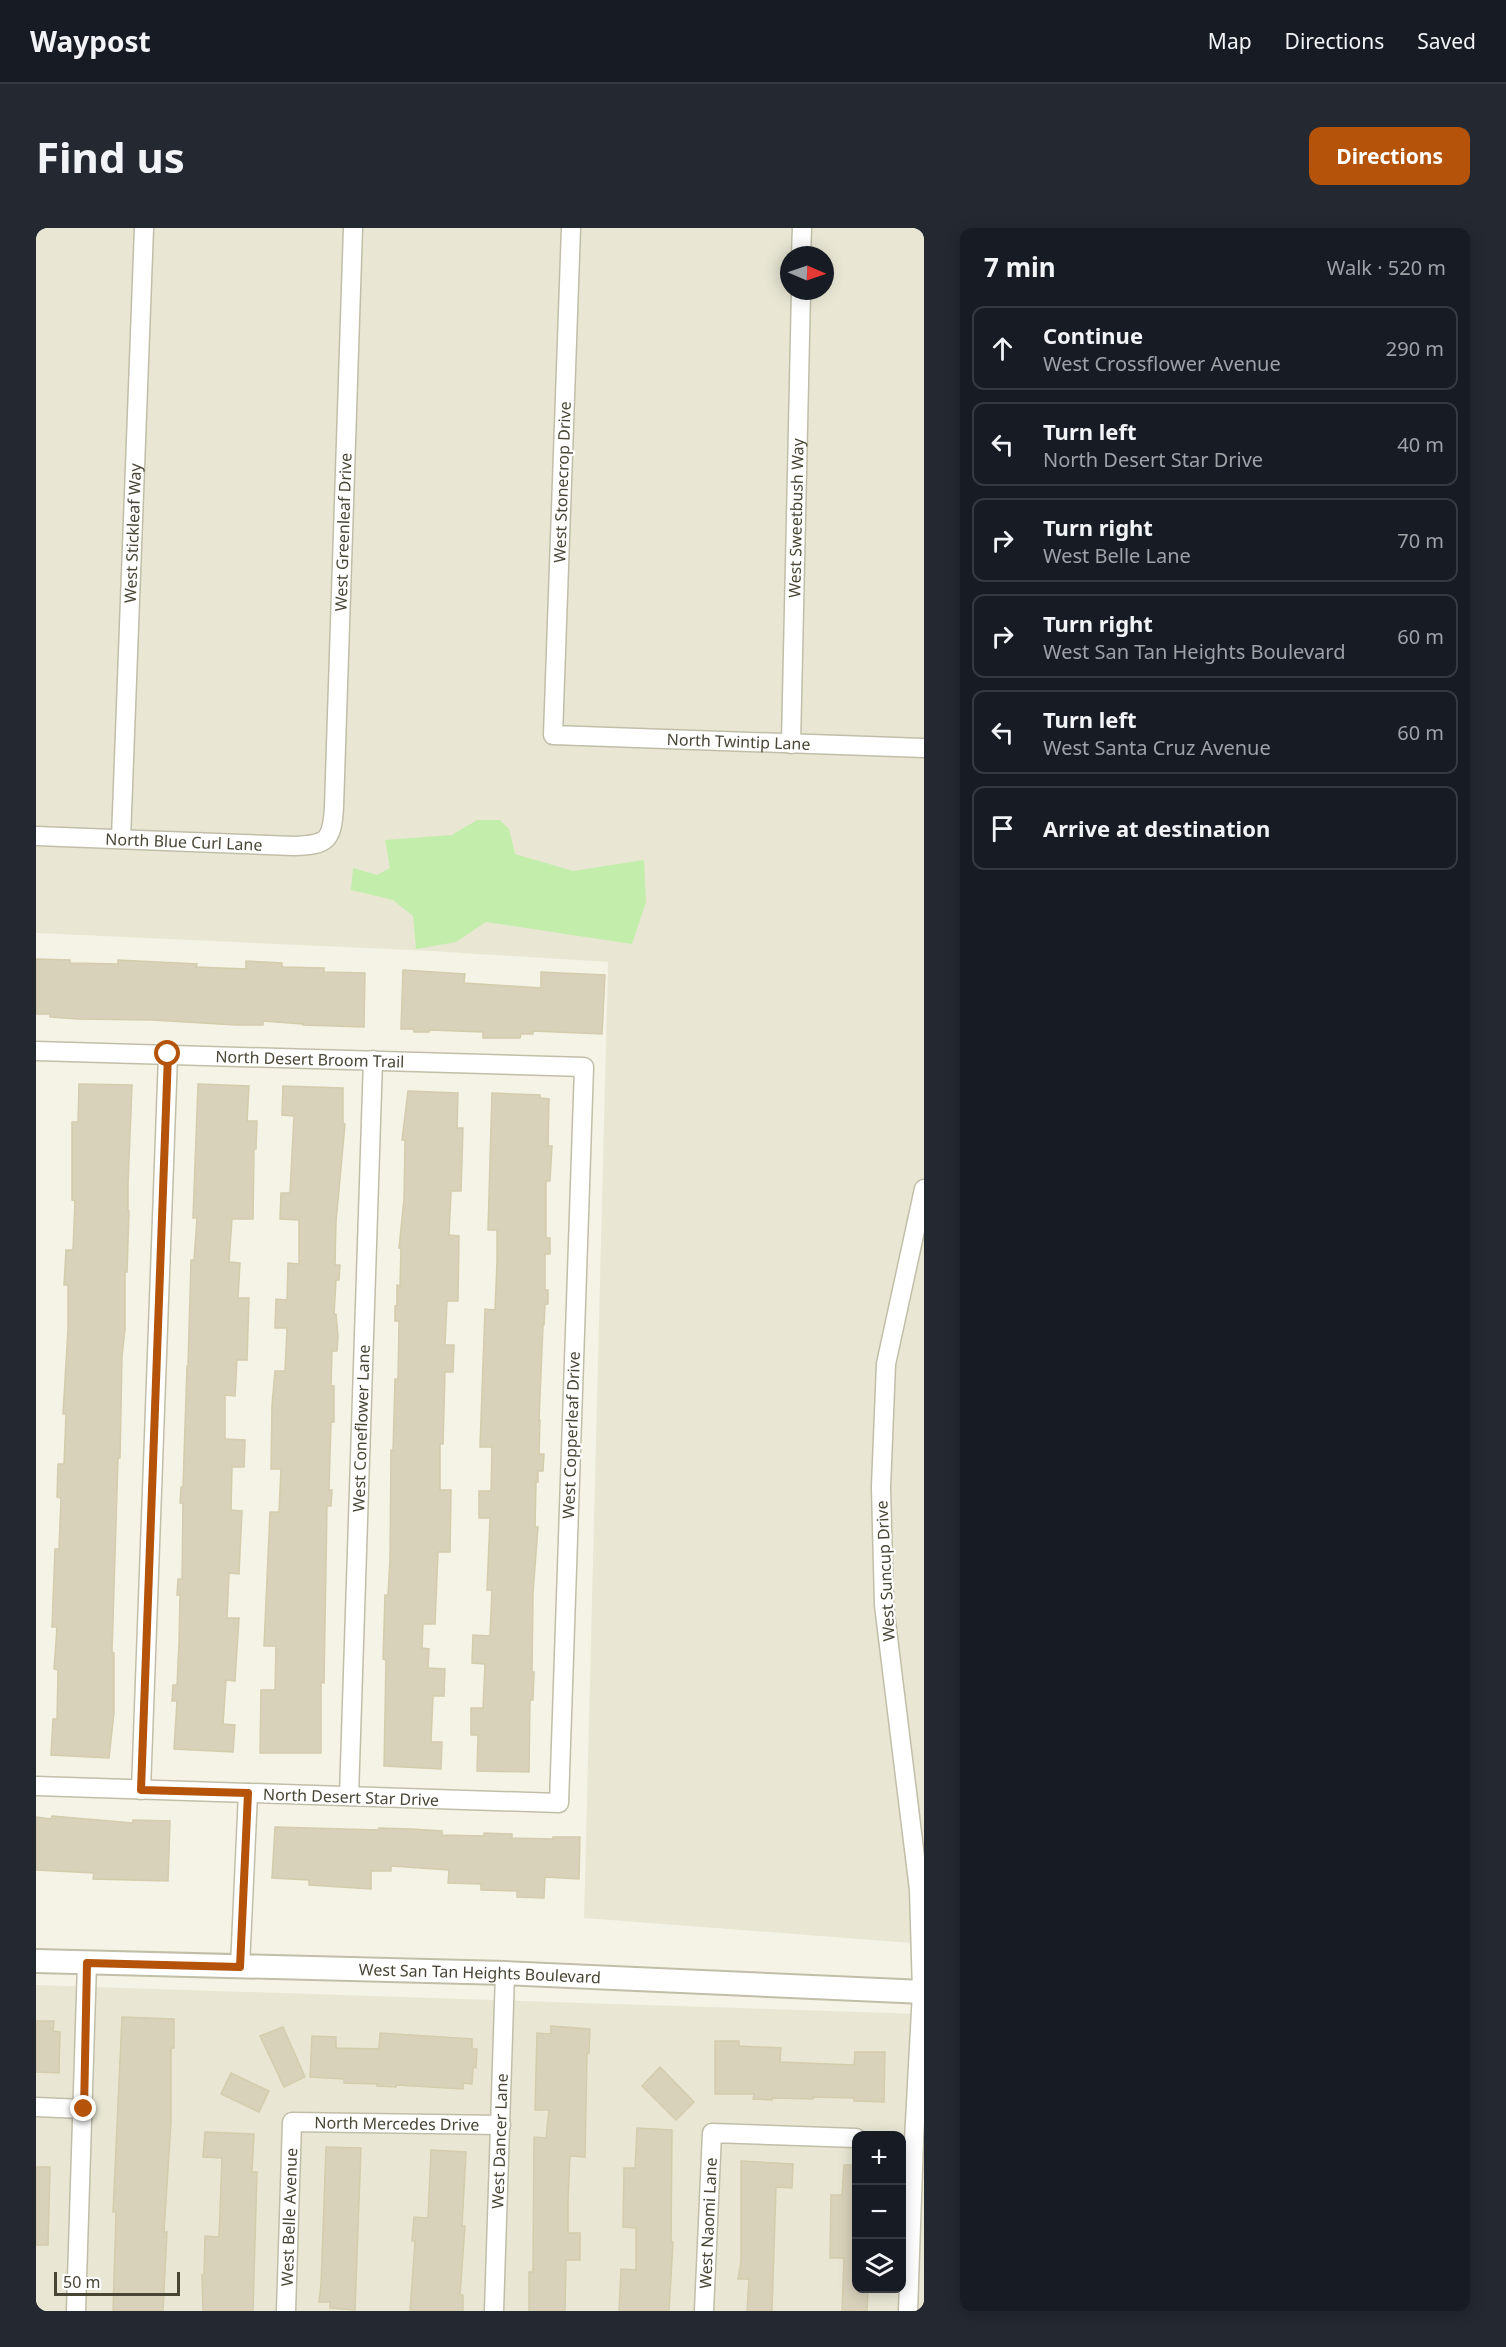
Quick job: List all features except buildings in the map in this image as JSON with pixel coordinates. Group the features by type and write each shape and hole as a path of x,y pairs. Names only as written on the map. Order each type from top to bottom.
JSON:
{"street":[{"name":"West Stickleaf Way","path":"121,839 144,228"},
{"name":"West Greenleaf Drive","path":"329,837 333,815 353,228"},
{"name":"West Stonecrop Drive","path":"553,735 571,228"},
{"path":"801,246 802,228"},
{"name":"West Sweetbush Way","path":"791,744 801,300"},
{"name":"North Twintip Lane","path":"553,735 924,748"},
{"name":"North Blue Curl Lane","path":"36,836 294,846 315,846 329,837"},
{"name":"North Desert Broom Trail","path":"36,1051 584,1067"},
{"path":"141,1790 168,1054"},
{"name":"West Coneflower Lane","path":"349,1796 373,1060"},
{"name":"West Copperleaf Drive","path":"559,1803 584,1067"},
{"name":"West Suncup Drive","path":"908,2311 908,2140 923,1992 919,1890 884,1605 880,1487 886,1364 924,1189"},
{"name":"North Desert Star Drive","path":"36,1786 559,1803"},
{"path":"240,1967 248,1793"},
{"name":"West San Tan Heights Boulevard","path":"36,1962 505,1973 923,1992"},
{"path":"76,2311 87,1963"},
{"name":"West Dancer Lane","path":"494,2311 505,1973"},
{"path":"36,2108 84,2109"},
{"name":"North Mercedes Drive","path":"292,2122 501,2125"},
{"name":"West Belle Avenue","path":"286,2311 292,2122"},
{"name":"West Naomi Lane","path":"704,2311 712,2133 852,2138"}],"shaded area":[{"path":"36,228 924,228 924,1944 584,1918 608,962 431,951 36,933"},
{"path":"36,1985 924,2014 924,2311 36,2311"}],"green space":[{"path":"477,820 500,820 509,829 515,854 573,871 644,860 646,902 632,944 486,922 456,942 416,949 413,916 393,900 351,890 353,868 377,875 390,868 385,840 452,835"}],"route":[{"path":"84,2109 87,1963 240,1967 248,1793 141,1790 168,1054"}]}
